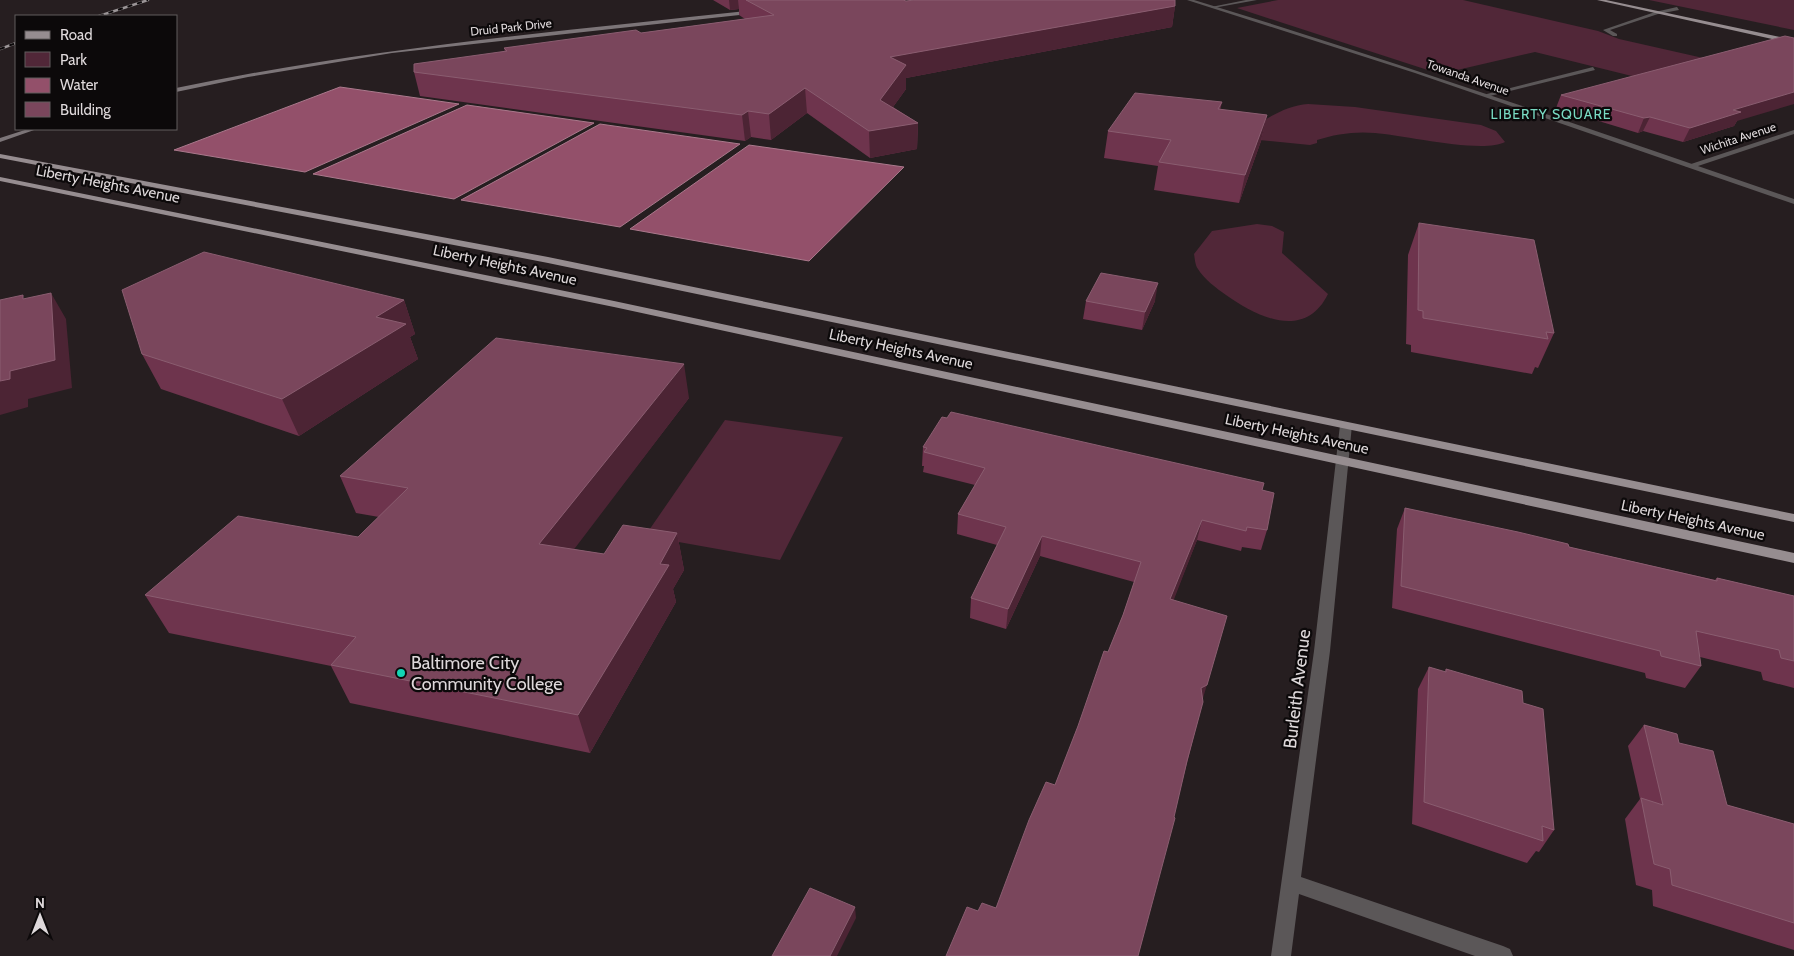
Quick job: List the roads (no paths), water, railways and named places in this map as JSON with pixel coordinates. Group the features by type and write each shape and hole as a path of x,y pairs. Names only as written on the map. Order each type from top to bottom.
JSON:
{"main road":[{"path":"1599,0 1794,42"},
{"path":"1658,5 1686,11"},
{"name":"Druid Park Drive","path":"178,90 238,76 341,58 767,10"},
{"path":"0,140 31,130"},
{"name":"Liberty Heights Avenue","path":"0,156 548,260 1794,518"},
{"name":"Liberty Heights Avenue","path":"0,179 624,306 1794,558"}],"street":[{"name":"Towanda Avenue","path":"1189,0 1315,37 1794,202"},
{"path":"1213,7 1255,0"},
{"path":"1615,35 1606,30 1657,13 1677,9"},
{"path":"1486,95 1593,69"},
{"name":"Wichita Avenue","path":"1689,166 1794,132"},
{"name":"Burleith Avenue","path":"1280,956 1292,883 1322,651 1346,425"},
{"path":"1292,883 1502,956"}],"water":[{"path":"340,87 459,104 305,172 174,150"},
{"path":"467,105 594,123 454,199 313,174"},
{"path":"600,124 740,144 620,227 461,200"},
{"path":"749,145 904,167 809,261 630,229"}],"railway":[{"path":"102,15 148,0"},
{"path":"0,49 15,43"}],"place":[{"name":"Baltimore City Community College","path":"401,673"}],"district":[{"name":"LIBERTY SQUARE","path":"1551,114"}]}
